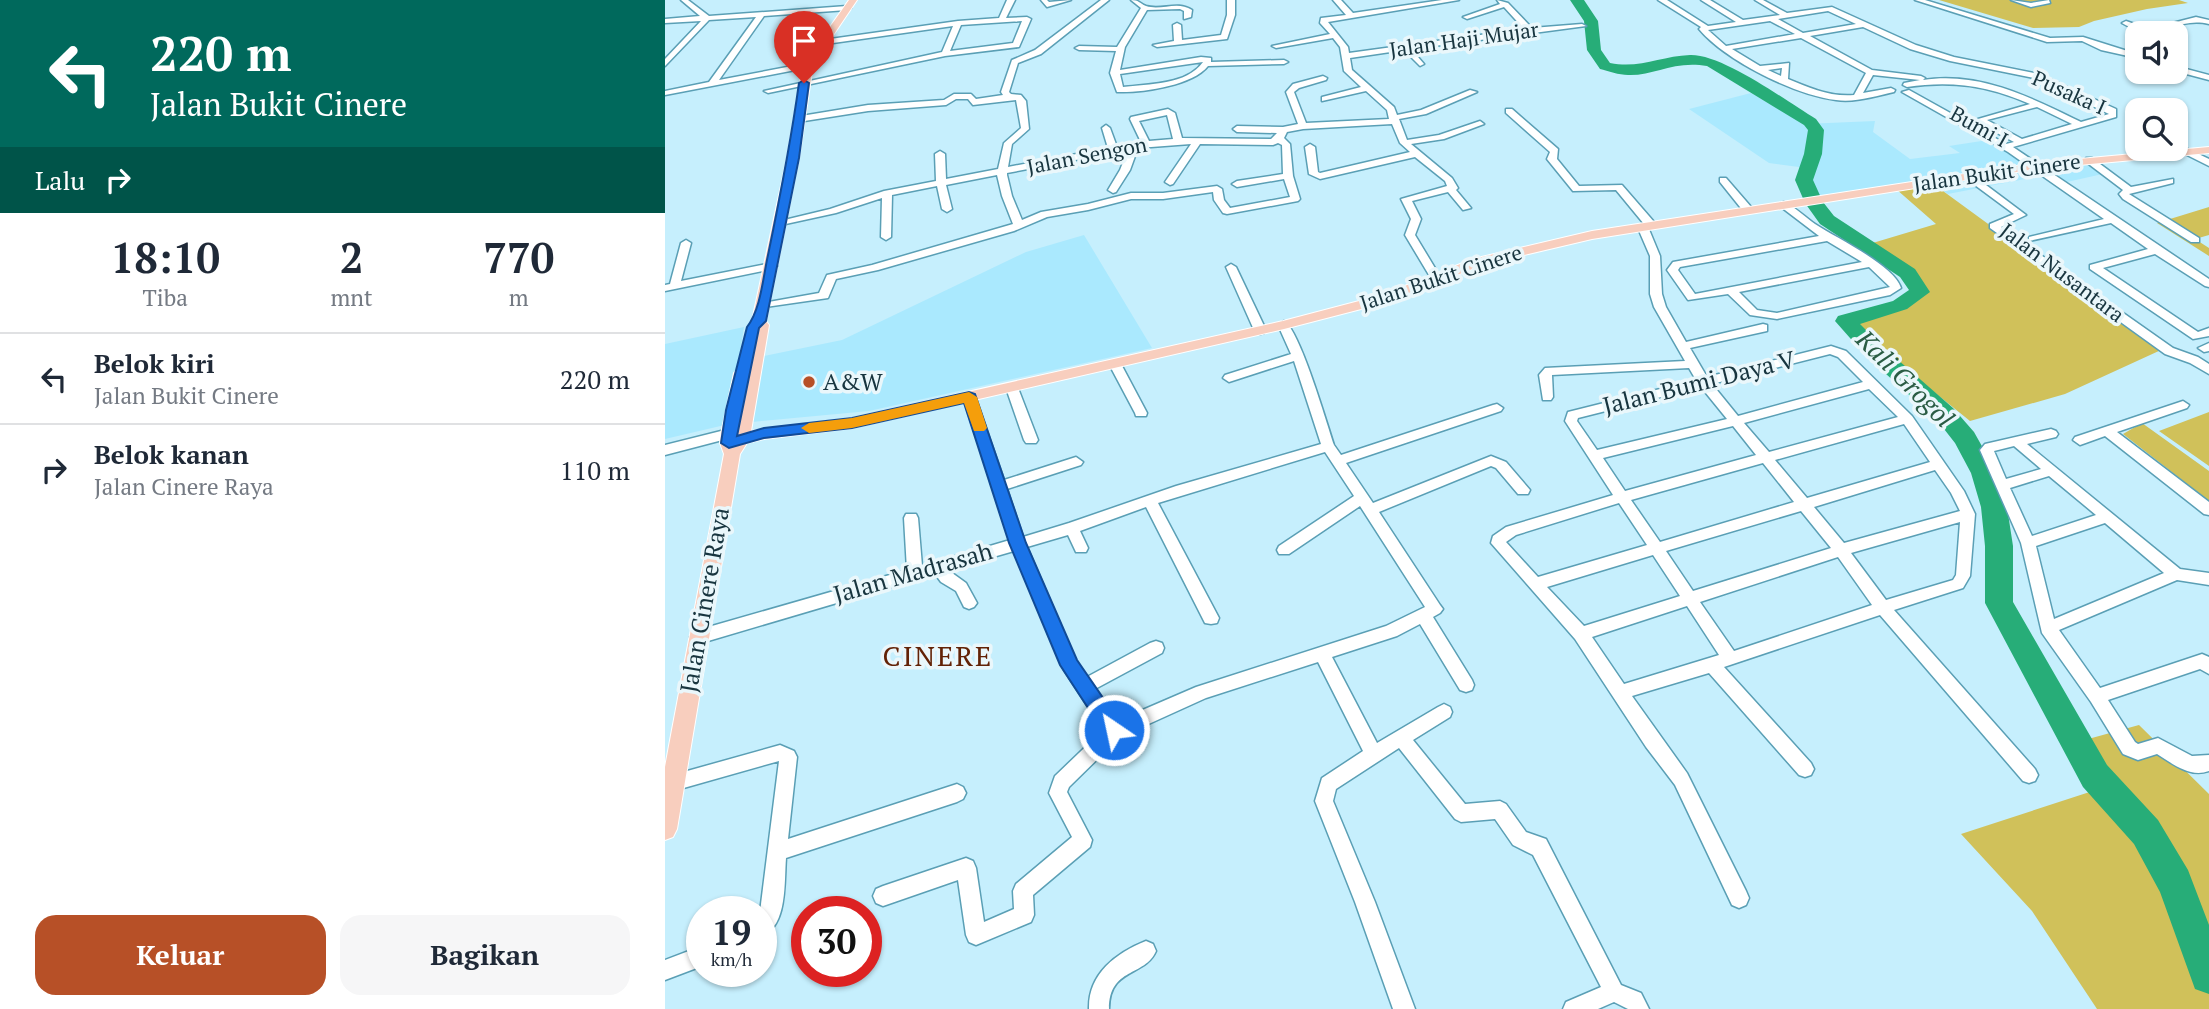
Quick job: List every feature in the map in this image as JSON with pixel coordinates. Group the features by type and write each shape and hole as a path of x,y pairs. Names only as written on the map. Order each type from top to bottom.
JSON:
{"main road":[{"name":"Jalan Cinere Raya","path":"665,829 698,637 735,440 762,325 761,314 781,222 808,65 850,4"},
{"name":"Jalan Bukit Cinere","path":"2188,152 2209,150"},
{"name":"Jalan Bukit Cinere","path":"735,440 764,433 852,423 1284,325 1387,298 1478,262 1522,250 1647,225 1834,199 1968,175 2125,157"}],"street":[{"path":"684,0 707,18"},
{"path":"1002,19 1011,0"},
{"path":"1044,0 1047,5 1068,0"},
{"path":"1007,97 1005,92 1015,62 1038,52 1105,0"},
{"path":"1134,0 1145,8 1181,7 1188,10 1187,16"},
{"path":"1157,45 1224,37 1231,15 1231,0"},
{"path":"1336,0 1351,16"},
{"path":"1407,0 1416,6"},
{"path":"1456,0 1324,20 1324,23 1344,47 1348,71 1391,109 1404,143 1414,154 1449,180 1451,190 1466,208"},
{"path":"1663,0 1705,27 1829,9 1913,47 1951,59 1953,80"},
{"path":"1705,0 1740,21"},
{"path":"1758,0 1784,14"},
{"path":"1918,0 2050,40 2068,39 2125,54"},
{"path":"2014,0 2041,5 2046,3 2046,0"},
{"path":"1467,18 1504,2 1531,30"},
{"path":"665,21 850,4"},
{"path":"1145,8 1120,49 1114,73 1120,90 1189,78 1207,64 1284,62"},
{"path":"711,85 762,14"},
{"path":"1769,17 1829,50 1827,57 1853,63 1893,86 1908,89 1933,80"},
{"path":"665,64 707,18"},
{"path":"768,91 945,54 1016,45 1027,19 958,23 825,42"},
{"path":"2188,21 2196,19 2209,22"},
{"path":"945,54 958,23"},
{"path":"1177,25 1178,43"},
{"path":"1727,48 1862,25"},
{"name":"Jalan Haji Mujar","path":"1347,56 1531,30 1582,26"},
{"path":"1705,27 1707,35 1784,81 1831,97 1857,96 1893,86"},
{"path":"1276,46 1333,36"},
{"path":"1079,48 1120,49"},
{"path":"1406,48 1420,64"},
{"path":"1114,73 1201,59 1208,60 1207,64"},
{"name":"Pusaka I","path":"1951,59 2036,76 2113,111 2113,115 2013,145"},
{"path":"665,93 808,65"},
{"path":"1249,65 1252,74"},
{"path":"1761,68 1786,65 1784,81"},
{"path":"1870,72 1953,80 2001,88 2080,125"},
{"path":"1857,96 1870,72"},
{"path":"2188,72 2209,78"},
{"path":"1303,126 1290,92 1296,86 1323,78"},
{"path":"1325,99 1367,88"},
{"name":"Bumi I","path":"1908,89 2013,145 2112,220 2209,284"},
{"name":"Jalan Sengon","path":"781,222 832,211 887,193 1003,169 1031,168 1146,144 1198,140 1273,142 1281,135 1303,126 1329,127 1393,120 1423,112 1473,92"},
{"path":"797,119 868,108 946,102 955,97 971,96 973,102 1017,97 1022,101 1025,128 1008,143 1002,175 1007,197 1019,225"},
{"path":"2013,145 1982,119 2039,104"},
{"path":"1509,111 1555,151 1552,159 1572,186 1581,189 1619,187 1647,225 1655,256 1656,294 1660,307 1703,382 1841,550 1882,607 2029,775"},
{"path":"1146,144 1133,119 1168,112 1171,113 1178,141"},
{"path":"1404,143 1453,134 1480,124"},
{"path":"1105,128 1113,150"},
{"path":"761,314 826,294 831,277 881,266 1019,225 1045,214 1131,196 1163,196 1217,189 1219,200 1227,211 1295,199 1288,176 1286,144 1281,135 1237,129"},
{"path":"1170,182 1198,140"},
{"path":"1113,190 1125,170 1134,146"},
{"path":"1310,147 1314,174 1317,175 1414,154"},
{"path":"2188,152 2209,163"},
{"path":"940,154 941,183 947,209"},
{"path":"2089,160 2128,190"},
{"name":"Jalan Nusantara","path":"1968,175 2021,215 1994,226 2169,351 2194,360 2209,370"},
{"path":"1237,184 1288,176"},
{"path":"1723,180 1748,210"},
{"path":"2170,181 2128,190 2124,194 2195,240"},
{"path":"1436,278 1410,235 1416,219 1406,200 1451,190"},
{"path":"886,237 887,193"},
{"path":"1731,291 1754,313 1777,316 1890,292 1896,288 1895,284 1871,263 1807,227 1784,205"},
{"path":"2033,239 2112,220"},
{"path":"1827,237 1673,267 1672,270 1692,298 1871,263"},
{"path":"670,286 686,243"},
{"path":"2156,250 2094,267 2203,334 2207,346"},
{"path":"670,286 772,267"},
{"path":"1231,267 1260,330"},
{"path":"883,896 967,868 976,935 1024,915 1023,891 1083,840 1058,793 1061,782 1114,730 1202,692 1391,631 1435,609 1328,446 1298,356 1284,325"},
{"path":"1684,345 1762,328"},
{"name":"Jalan Bumi Daya V","path":"1594,455 1571,421 1573,415 1831,350 1842,355 1872,384"},
{"path":"1229,378 1298,356"},
{"path":"1115,364 1141,413"},
{"path":"1547,397 1545,375 1549,371 1695,364"},
{"path":"1622,692 1713,666 1731,660 1882,607 1962,581 1968,514 1957,491 1907,419 1872,384 1594,455 1689,601 1731,660"},
{"path":"1012,388 1031,440"},
{"path":"969,397 1017,543 1070,665 1114,730"},
{"path":"2080,440 2183,405"},
{"path":"1339,461 1497,408"},
{"path":"1739,898 1681,779 1651,741 1622,692 1581,634 1498,543 1502,536 1622,497 1907,419"},
{"path":"2107,431 2209,510"},
{"path":"2051,434 1988,448 2028,542 2048,628 2129,748 2134,751 2158,746 2193,766 2201,767 2209,763"},
{"path":"665,450 735,440"},
{"path":"665,459 735,440"},
{"path":"2017,443 2176,574 2209,579"},
{"name":"Jalan Madrasah","path":"698,637 1072,528 1328,446"},
{"path":"1285,550 1337,512 1491,461 1501,465 1523,489"},
{"path":"999,486 1076,462"},
{"path":"1536,584 1801,503 1937,465"},
{"path":"2003,485 2052,471"},
{"path":"1150,501 1211,618"},
{"path":"1581,634 1841,550 1968,514"},
{"path":"2028,542 2108,517"},
{"path":"911,518 915,574"},
{"path":"1072,528 1081,548"},
{"path":"938,567 946,578 961,587 969,603"},
{"path":"2048,628 2176,574"},
{"path":"1423,615 1466,685"},
{"path":"1084,687 1156,648"},
{"path":"1322,654 1374,754"},
{"path":"2097,697 2202,661 2209,667"},
{"path":"1713,666 1805,769"},
{"path":"1404,1009 1365,902 1324,802 1328,784 1444,712"},
{"path":"1401,738 1461,813 1500,810 1523,844 1539,846 1614,992 1634,1000 1639,1009"},
{"path":"673,783 785,753 788,757 773,896"},
{"path":"779,851 957,793"},
{"path":"1099,1009 1100,989 1109,974 1146,951"},
{"path":"665,970 686,962"},
{"path":"1573,1009 1614,992"}],"shaded area":[{"path":"1939,0 2179,0 2188,3 2147,9 2079,27 2033,28"},
{"path":"1751,93 1804,124 1875,121 1873,132 1910,159 1960,153 1949,146 1988,140 2032,164 2087,159 2107,173 2058,184 2045,175 1948,194 1932,183 1817,199 1803,187 1799,167 1769,163 1689,109"},
{"path":"1932,183 2161,350 2065,394 1970,421 1846,321 1900,305 1919,292 1908,273 1866,245 1936,224 1896,189"},
{"path":"2209,207 2209,235 2195,239 2209,248 2209,256 2157,223"},
{"path":"1084,235 1152,348 869,411 752,422 764,356 842,340 1026,252"},
{"path":"744,327 729,424 665,439 665,344"},
{"path":"2209,412 2209,466 2159,431"},
{"path":"2142,423 2209,471 2209,501 2123,434"},
{"path":"2139,725 2209,794 2209,1009 2097,1009 2032,911 1961,834 2105,787 2081,741"}],"waterway":[{"name":"Kali Grogol","path":"1577,0 1591,21 1594,50 1605,66 1629,71 1672,61 1693,59 1711,62 1810,122 1816,130 1813,154 1804,180 1814,203 1827,220 1908,273 1920,292 1900,305 1846,321 1873,350 1945,414 1965,438 1984,473 1994,507 1999,546 1999,603 2095,776 2146,832 2175,883 2209,975"}],"slow traffic":[{"path":"809,428 852,423 969,397 979,428"}],"place":[{"name":"A&W","path":"809,382"}],"district":[{"name":"CINERE","path":"938,656"}],"route":[{"path":"804,83 772,267 759,321 753,327 733,410 729,443 764,433 852,423 969,397 1017,543 1070,665 1114,730"}]}
